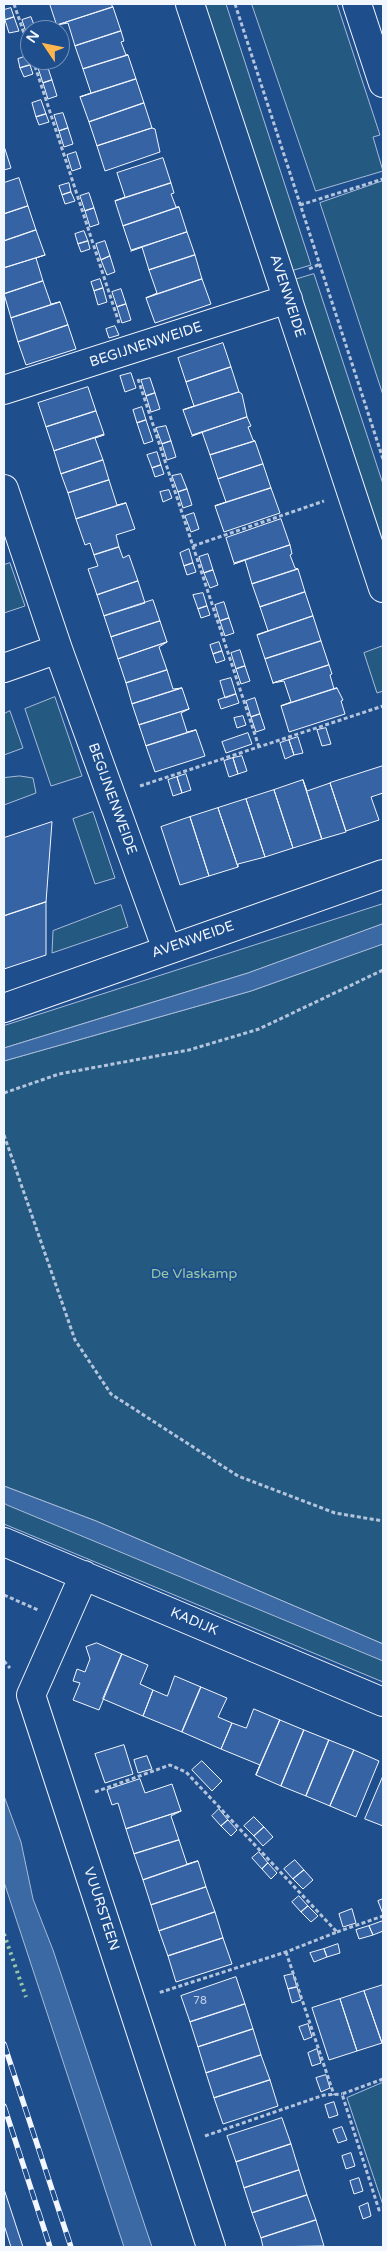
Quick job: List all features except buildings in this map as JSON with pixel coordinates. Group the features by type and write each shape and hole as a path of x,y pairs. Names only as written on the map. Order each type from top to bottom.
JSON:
{"street":[{"name":"AVENWEIDE","path":"190,4 383,588"},
{"path":"357,4 383,83"},
{"name":"BEGIJNENWEIDE","path":"4,390 288,299"},
{"name":"BEGIJNENWEIDE","path":"4,489 58,649 167,950"},
{"path":"4,668 58,649"},
{"name":"AVENWEIDE","path":"4,1008 383,874"},
{"name":"KADIJK","path":"4,1542 383,1702"},
{"name":"VUURSTEEN","path":"84,1575 31,1695 211,2247"}],"path":[{"path":"14,4 20,22"},
{"path":"235,4 383,459"},
{"path":"36,70 259,747"},
{"path":"300,205 383,179"},
{"path":"192,546 351,490"},
{"path":"111,795 383,706"},
{"path":"4,1093 59,1074 189,1050 259,1029 383,970"},
{"path":"4,1135 75,1340 111,1394 238,1476 336,1513 383,1520"},
{"path":"4,1595 64,1621"},
{"path":"66,1802 170,1765 186,1772 337,1932"},
{"path":"131,2002 286,1952 383,1916"},
{"path":"286,1952 334,2095"},
{"path":"178,2145 324,2095 342,2094 383,2079"},
{"path":"342,2094 379,2210 383,2208"}],"green space":[{"path":"203,4 226,4 311,265 291,271"},
{"path":"252,4 337,4 380,135 373,137 383,171 316,191"},
{"path":"383,181 383,395 320,203"},
{"path":"314,274 383,484 383,550 294,280"},
{"path":"10,563 25,606 4,613 4,565"},
{"path":"383,646 383,691 377,693 364,653"},
{"path":"55,697 82,776 51,786 25,709"},
{"path":"10,711 23,748 4,755 4,714"},
{"path":"20,776 33,778 36,793 4,805 4,778"},
{"path":"93,812 115,878 95,884 73,819"},
{"path":"383,904 383,924 248,973 4,1048 4,1026"},
{"path":"121,905 128,927 52,953 53,931"},
{"name":"De Vlaskamp","path":"383,944 383,1644 96,1521 4,1486 4,1061 251,991"},
{"path":"4,1503 383,1660 383,1682 4,1524"},
{"path":"383,2084 383,2205 347,2098"}],"shaded area":[{"path":"383,924 383,944 251,991 4,1061 4,1048 248,973"},
{"path":"4,1486 96,1521 383,1644 383,1661 7,1505 4,1503"},
{"path":"4,1796 21,1842 33,1899 53,1950 152,2247 124,2247 4,1882"}],"railway":[{"path":"4,2044 71,2247"},
{"path":"4,2106 50,2247"}],"hedge":[{"path":"4,1934 26,1997"}]}
